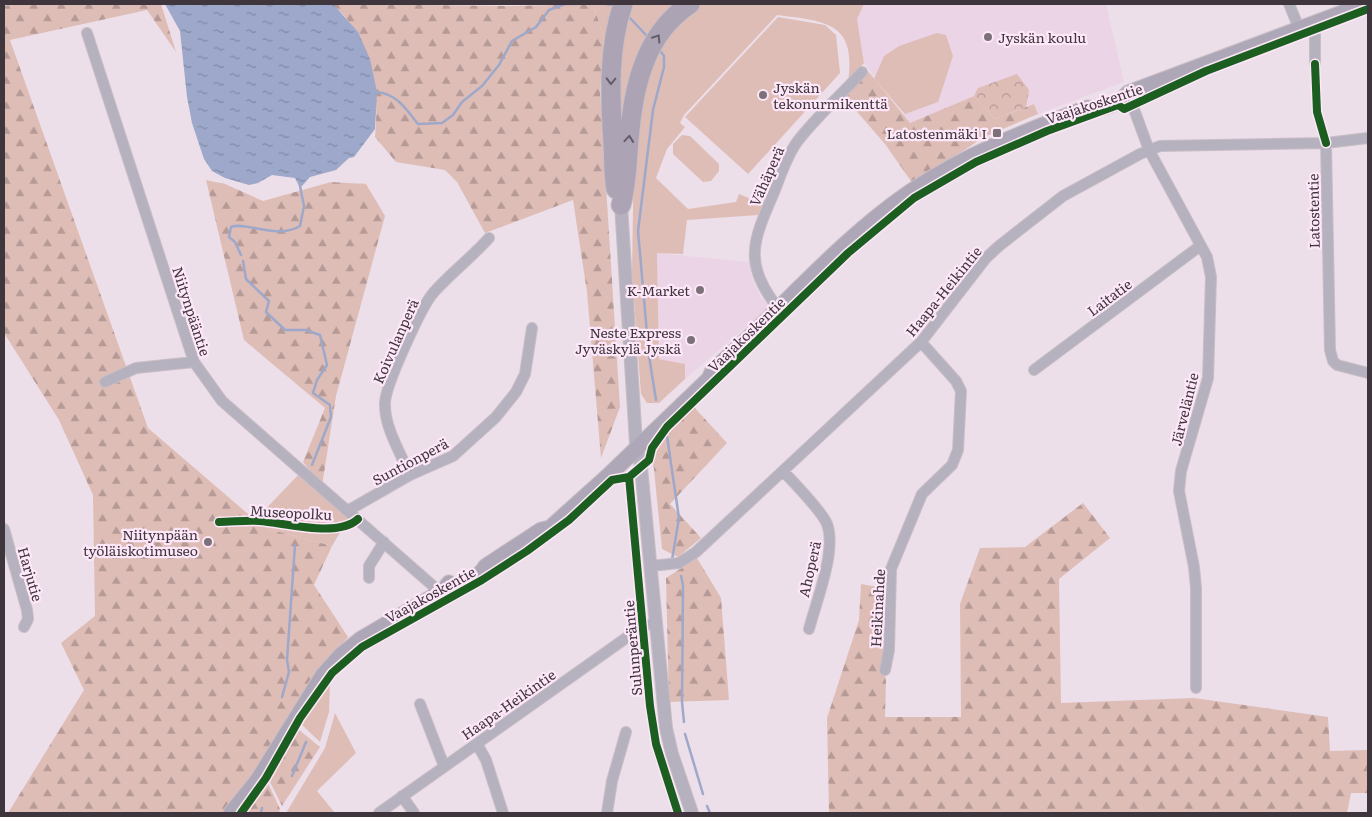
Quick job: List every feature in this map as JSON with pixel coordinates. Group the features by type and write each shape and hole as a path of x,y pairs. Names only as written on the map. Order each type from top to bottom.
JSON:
{"highway":[{"path":"621,205 615,188 611,114 612,66 617,22 623,4"},
{"path":"621,205 626,188 632,112 637,82 645,58 656,40 679,11 690,4"}],"main road":[{"name":"Vaajakoskentie","path":"231,813 257,781 323,675 341,656 361,639 442,591 449,583 477,567 486,566 541,530 550,528 636,442 694,379 713,370 843,248 910,192 1003,141 1088,108 1096,109 1111,104 1124,99 1128,93 1366,4"}],"street":[{"path":"1289,4 1306,26 1315,29 1316,64"},
{"name":"Niitynpääntie","path":"87,33 194,362 222,401 442,591"},
{"name":"Vähäperä","path":"779,309 764,292 758,278 755,251 759,227 793,148 862,72"},
{"name":"Järveläntie","path":"1128,93 1149,150 1207,257 1211,277 1208,378 1181,471 1179,491 1196,581 1196,688"},
{"name":"Haapa-Heikintie","path":"651,566 679,563 696,552 921,342 986,258 1063,196 1160,146 1182,144 1326,143 1368,138"},
{"name":"Latostentie","path":"1326,143 1330,350 1333,361 1337,365 1368,373"},
{"name":"Sulunperäntie","path":"621,205 636,442 641,467 666,728 692,813"},
{"name":"Koivulanperä","path":"410,476 388,422 384,403 390,382 425,305 434,292 471,258 489,238"},
{"name":"Laitatie","path":"1034,370 1200,246"},
{"name":"Suntionperä","path":"349,510 410,476 453,456 496,417 516,392 524,374 532,328"},
{"name":"Heikinahde","path":"885,670 889,650 891,569 922,494 952,465 958,450 961,391 956,381 921,342"},
{"path":"105,382 136,368 194,362"},
{"name":"Ahoperä","path":"783,471 827,523 830,538 829,554 809,629"},
{"name":"Harjutie","path":"4,529 27,610 28,619 24,626"},
{"path":"369,578 369,566 384,542"},
{"name":"Haapa-Heikintie","path":"379,813 643,626 656,623"},
{"path":"420,704 444,766"},
{"path":"607,813 612,781 626,732"},
{"path":"477,744 495,785 503,813"},
{"path":"402,796 414,813"}],"shaded area":[{"path":"864,4 1106,4 1124,82 1038,114 1034,104 995,119 974,96 910,123 864,63 857,19"},
{"path":"657,253 749,262 753,280 761,297 770,306 685,379 685,364 659,359"}],"green space":[{"path":"14,4 161,4 176,52 147,10 10,40 148,428 255,520 272,530 332,546 314,585 348,637 317,672 252,778 224,813 8,813 84,690 61,643 95,616 93,495 59,420 4,333 4,6"},
{"path":"332,4 512,6 593,4 604,38 600,91 620,407 601,458 587,292 573,200 485,233 457,182 445,170 396,162 375,137 376,100 374,82 365,48 346,17"},
{"path":"593,4 682,4 661,24 624,141 609,32 604,38"},
{"path":"702,4 864,4 857,19 864,63 848,81 850,61 847,47 842,36 834,28 810,20 777,15 684,115 680,123 685,127 667,149 656,178 688,209 736,202 739,194 763,204 758,215 687,220 683,254 657,253 659,359 685,364 685,379 659,403 647,403 641,394 632,274 634,142 644,84 655,55 671,30"},
{"name":"Jyskän tekonurmikenttä","path":"778,17 825,25 836,35 840,73 748,174 685,117"},
{"path":"937,33 946,35 953,56 938,102 905,114 874,79 884,56 899,46"},
{"path":"868,71 910,123 974,96 995,119 1034,104 1038,114 984,137 913,184 885,144 845,98"},
{"path":"1017,74 1029,90 1026,107 995,119 974,96 978,88"},
{"path":"682,135 690,136 719,164 719,171 711,181 703,182 673,154 673,144"},
{"path":"206,180 225,184 263,201 331,182 366,184 385,216 336,396 322,486 303,462 325,408 244,340"},
{"path":"694,407 727,443 670,504 701,538 678,557 662,549 653,460 660,442"},
{"path":"302,471 351,514 332,546 272,530 255,520"},
{"path":"1083,503 1110,538 1059,579 1061,703 1194,698 1328,717 1330,751 1368,750 1368,793 1351,793 1347,813 829,813 827,718 859,620 861,584 889,589 884,671 886,681 885,717 961,717 960,604 980,548 1025,547"},
{"path":"697,558 721,598 729,700 669,702 666,578"},
{"path":"330,682 329,712 320,742 301,724"},
{"path":"335,713 356,753 317,791 335,813 286,813 325,748"},
{"path":"298,729 320,747 282,806 269,780"},
{"path":"268,783 280,809 279,813 247,813"}],"water":[{"path":"165,4 333,4 358,32 370,59 377,92 375,129 354,157 349,158 336,170 310,177 302,186 299,186 295,178 272,175 258,183 249,185 225,178 212,171 204,159 192,123 187,97 180,31"}],"waterway":[{"path":"377,92 396,99 418,124 442,123 453,115 462,102 482,86 499,65 512,41 536,27 549,10 565,4 576,4"},
{"path":"606,4 613,5"},
{"path":"628,16 647,36"},
{"path":"656,400 649,356 638,231 653,110 664,67 664,56 661,52"},
{"path":"241,255 235,242 229,237 231,227 245,226 282,231 300,226 304,206 300,186"},
{"path":"243,261 246,279 269,301 266,312 285,330 306,330 320,335 327,365 317,380 313,393 330,405 331,417 312,465"},
{"path":"667,436 679,518 672,560"},
{"path":"282,697 289,672 287,660 295,545"},
{"path":"681,576 683,585 682,702 684,722"},
{"path":"685,734 703,794"},
{"path":"292,776 306,742"},
{"path":"707,806 710,813"},
{"path":"261,813 262,808"}],"cycle path":[{"path":"241,813 266,778 300,718 332,673 362,647 482,580 527,551 569,520 612,480 629,477 649,460 652,448 667,427 848,253 914,198 976,162 1047,131 1118,105 1124,109 1206,71 1368,9"},
{"path":"1315,64 1317,112 1326,143"},
{"path":"629,477 650,706 656,744 678,813"},
{"name":"Museopolku","path":"219,522 259,521 325,529 349,525 358,519"}],"place":[{"name":"Jyskän koulu","path":"988,37"},
{"name":"Jyskän tekonurmikenttä","path":"763,95"},
{"name":"Latostenmäki I","path":"997,133"},
{"name":"K-Market","path":"700,290"},
{"name":"Neste Express Jyväskylä Jyskä","path":"691,340"},
{"name":"Niitynpään työläiskotimuseo","path":"208,542"}]}
